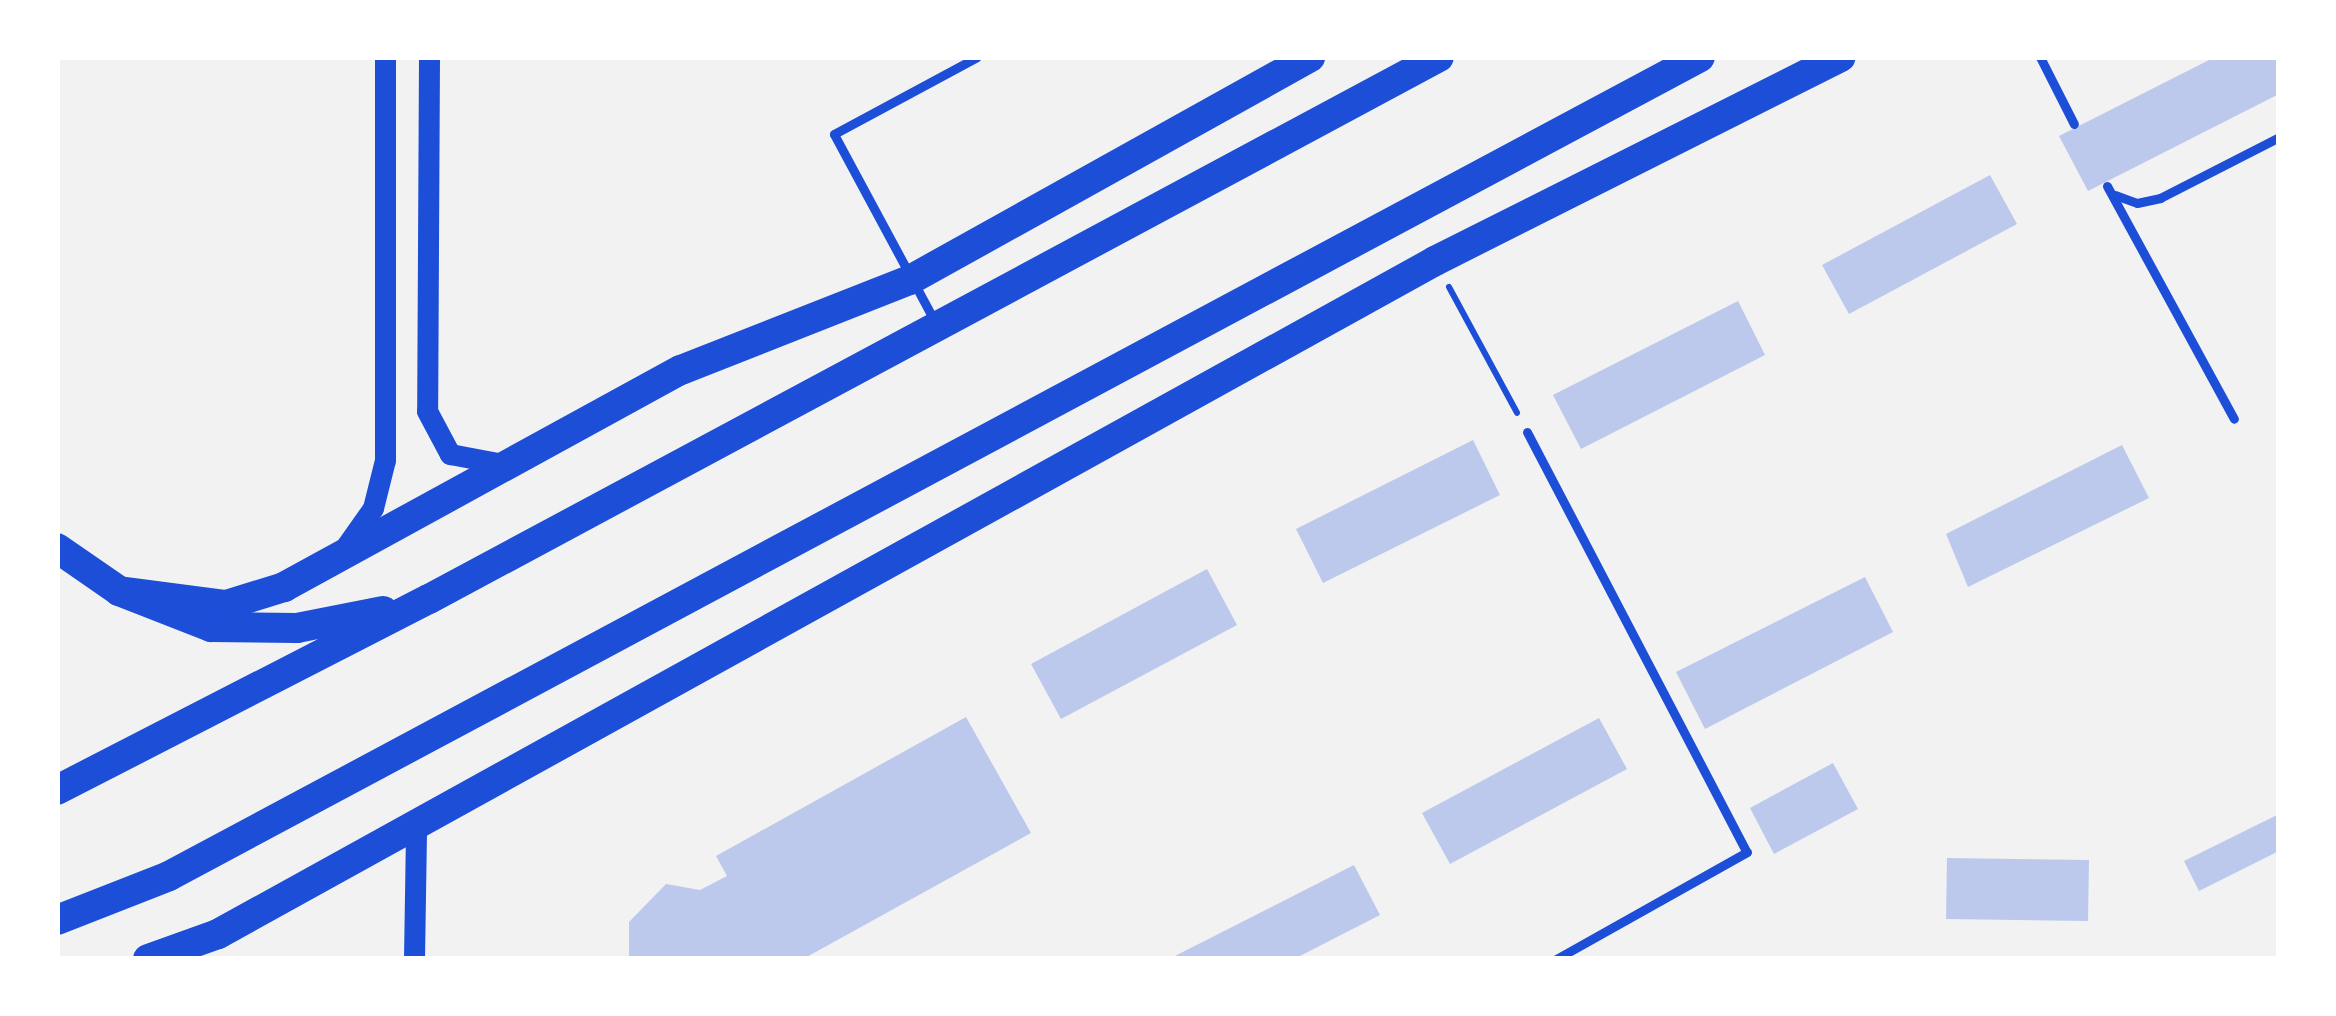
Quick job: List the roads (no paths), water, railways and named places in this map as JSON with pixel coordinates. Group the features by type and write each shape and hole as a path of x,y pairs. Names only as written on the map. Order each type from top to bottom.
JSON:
{"main road":[{"path":"119,591 226,605 284,587 682,370 910,280 1310,57"},
{"path":"57,790 429,599 1439,57"},
{"path":"57,920 169,876 1700,57"},
{"path":"148,959 218,934 1435,261 1841,57"},
{"path":"57,548 119,591 169,615 252,632 354,619 429,599"}],"street":[{"path":"336,558 373,508 385,460 385,57"},
{"path":"429,57 428,411 450,454 503,464"},
{"path":"414,959 416,825"}],"lane":[{"path":"937,325 834,134 976,57"},
{"path":"2040,57 2074,124"},
{"path":"2234,419 2107,186 2129,202 2160,198 2279,137"},
{"path":"1527,432 1747,852 1556,959"}]}
